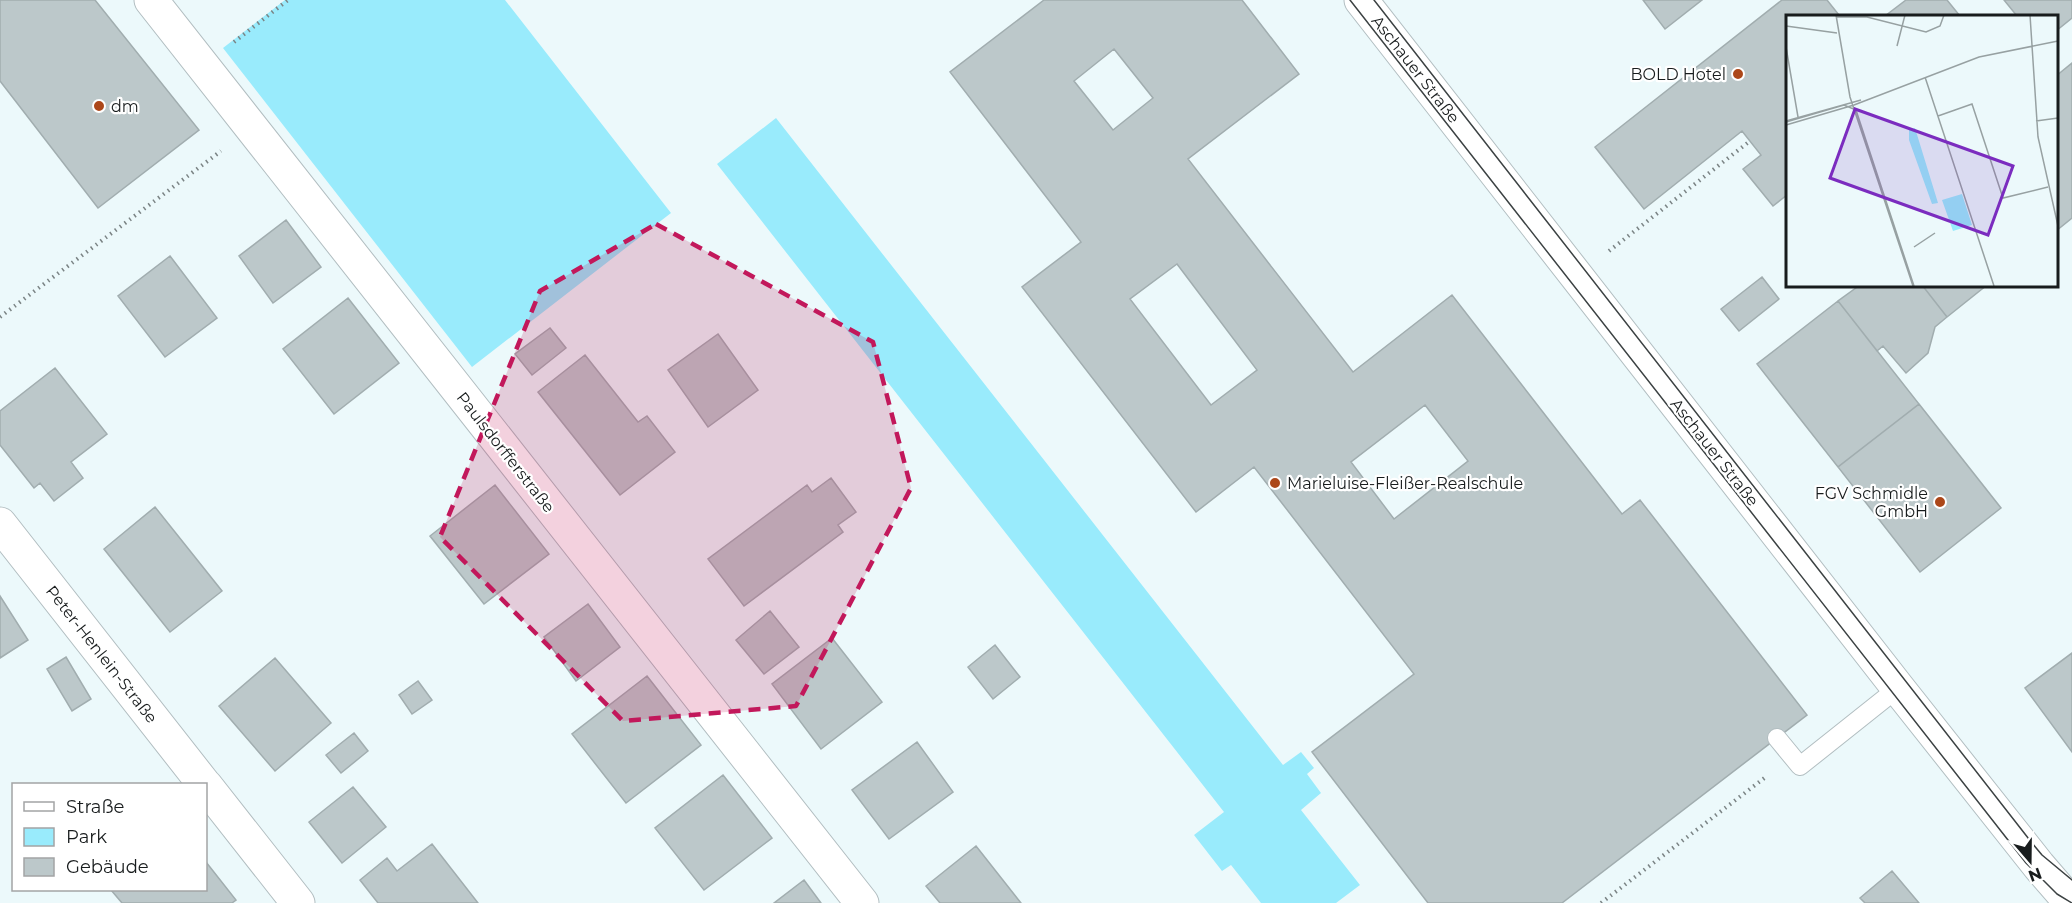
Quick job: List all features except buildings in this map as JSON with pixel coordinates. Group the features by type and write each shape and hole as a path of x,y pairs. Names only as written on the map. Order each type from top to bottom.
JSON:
{"street":[{"name":"Paulsdorfferstraße","path":"151,0 862,903"},
{"name":"Aschauer Straße","path":"1361,0 1898,688 2071,903"},
{"name":"Peter-Henlein-Straße","path":"0,524 203,783"},
{"name":"Peter-Henlein-Straße","path":"207,788 297,903"}],"lane":[{"path":"1777,738 1800,766 1898,688"}],"path":[{"path":"202,66 288,0"},
{"path":"0,317 251,129"},
{"path":"1577,276 1750,141"},
{"path":"1601,903 1775,769"}],"highlighted area":[{"path":"656,224 873,342 911,488 796,706 623,721 440,537 540,291"}],"green space":[{"path":"285,0 505,0 671,213 472,367 223,48"},
{"path":"776,118 1283,765 1301,752 1314,768 1307,774 1321,793 1301,810 1360,885 1336,903 1261,903 1231,865 1222,871 1194,835 1224,812 717,164"}],"tram line":[{"path":"1350,0 2026,863 2057,894 2072,903"},
{"path":"1374,0 2032,843 2042,855 2072,880"}],"place":[{"name":"BOLD Hotel","path":"1738,74"},
{"name":"dm","path":"99,106"},
{"name":"Marieluise-Fleißer-Realschule","path":"1275,483"},
{"name":"FGV Schmidle GmbH","path":"1940,502"}]}
